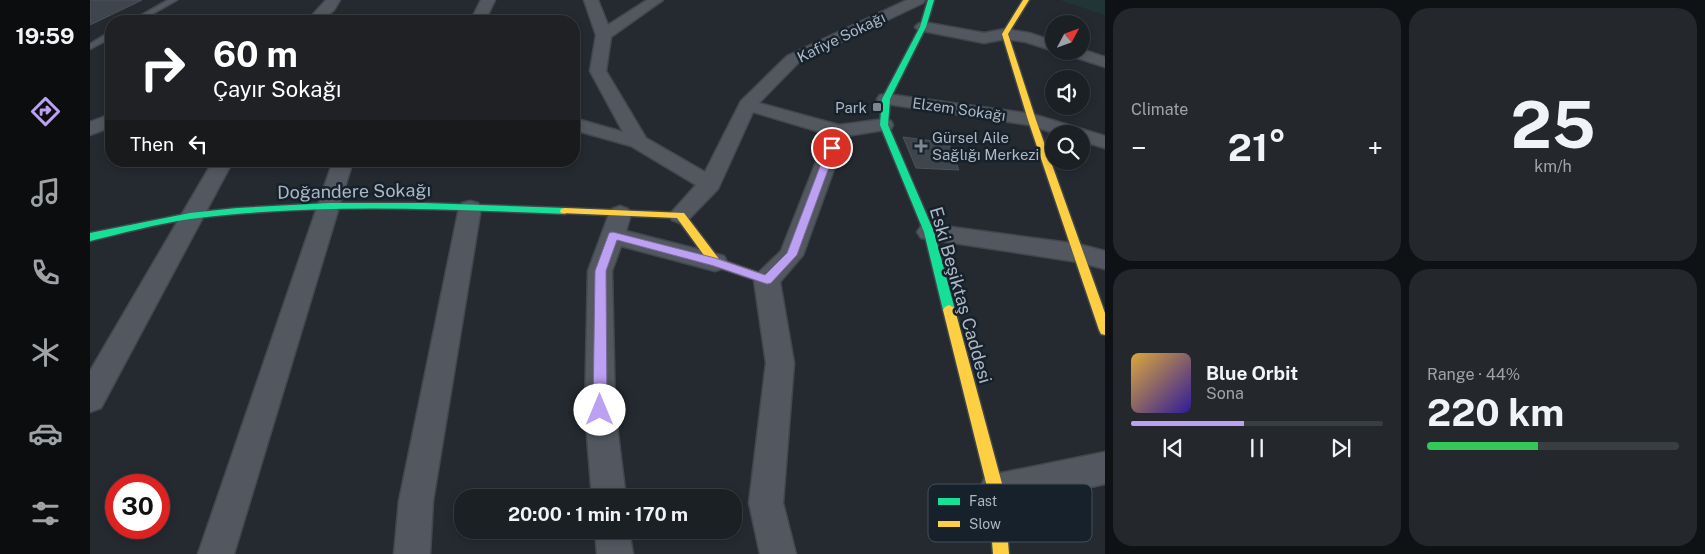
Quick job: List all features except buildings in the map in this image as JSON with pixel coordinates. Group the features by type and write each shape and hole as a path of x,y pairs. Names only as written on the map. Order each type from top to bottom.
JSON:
{"street":[{"path":"320,15 333,0"},
{"path":"481,15 488,0"},
{"path":"591,0 604,35 598,70 638,142"},
{"path":"604,35 656,0"},
{"name":"Kafiye Sokağı","path":"680,215 710,184 747,105 793,60 918,0"},
{"name":"Eski Beşiktaş Caddesi","path":"931,0 922,27 886,99 884,125 929,232 994,484"},
{"path":"1026,0 1006,34 1032,120 1105,330"},
{"path":"922,27 984,38 1006,34 1045,43"},
{"path":"1090,57 1105,62"},
{"name":"Elzem Sokağı","path":"886,99 1032,120 1049,125"},
{"path":"747,105 838,131 884,125"},
{"path":"90,129 105,123"},
{"path":"580,126 638,142 710,184"},
{"path":"767,280 791,255 838,131"},
{"name":"Elzem Sokağı","path":"1090,137 1105,142"},
{"path":"90,399 220,167"},
{"path":"216,554 341,167"},
{"name":"Doğandere Sokağı","path":"90,237 192,216 329,205 470,208 617,225 680,215"},
{"path":"412,554 416,501 470,208"},
{"path":"680,215 715,262"},
{"path":"608,489 600,410 600,271 617,225 767,280"},
{"path":"929,232 1078,253 1105,260"},
{"path":"767,280 780,363 766,504 778,554"},
{"path":"1029,484 1105,468"},
{"path":"613,539 615,554"}],"lane":[{"path":"146,15 173,0"},
{"path":"90,47 105,38"}],"green space":[{"path":"1060,0 1105,0 1105,15"}],"traffic: fast":[{"path":"931,0 923,27 886,99 884,125 929,232 949,310"},
{"path":"90,237 190,216 283,208 377,206 565,211"}],"traffic: slow":[{"path":"1026,0 1005,34 1032,120 1105,330"},
{"path":"565,211 680,215 715,262 767,280"},
{"path":"949,310 994,484"},
{"path":"1000,542 1001,554"}],"place":[{"name":"Park","path":"877,107"},
{"name":"Gürsel Aile Sağlığı Merkezi","path":"921,146"}],"route":[{"path":"600,410 600,271 613,236 715,262 767,280 791,255 832,148"}]}
